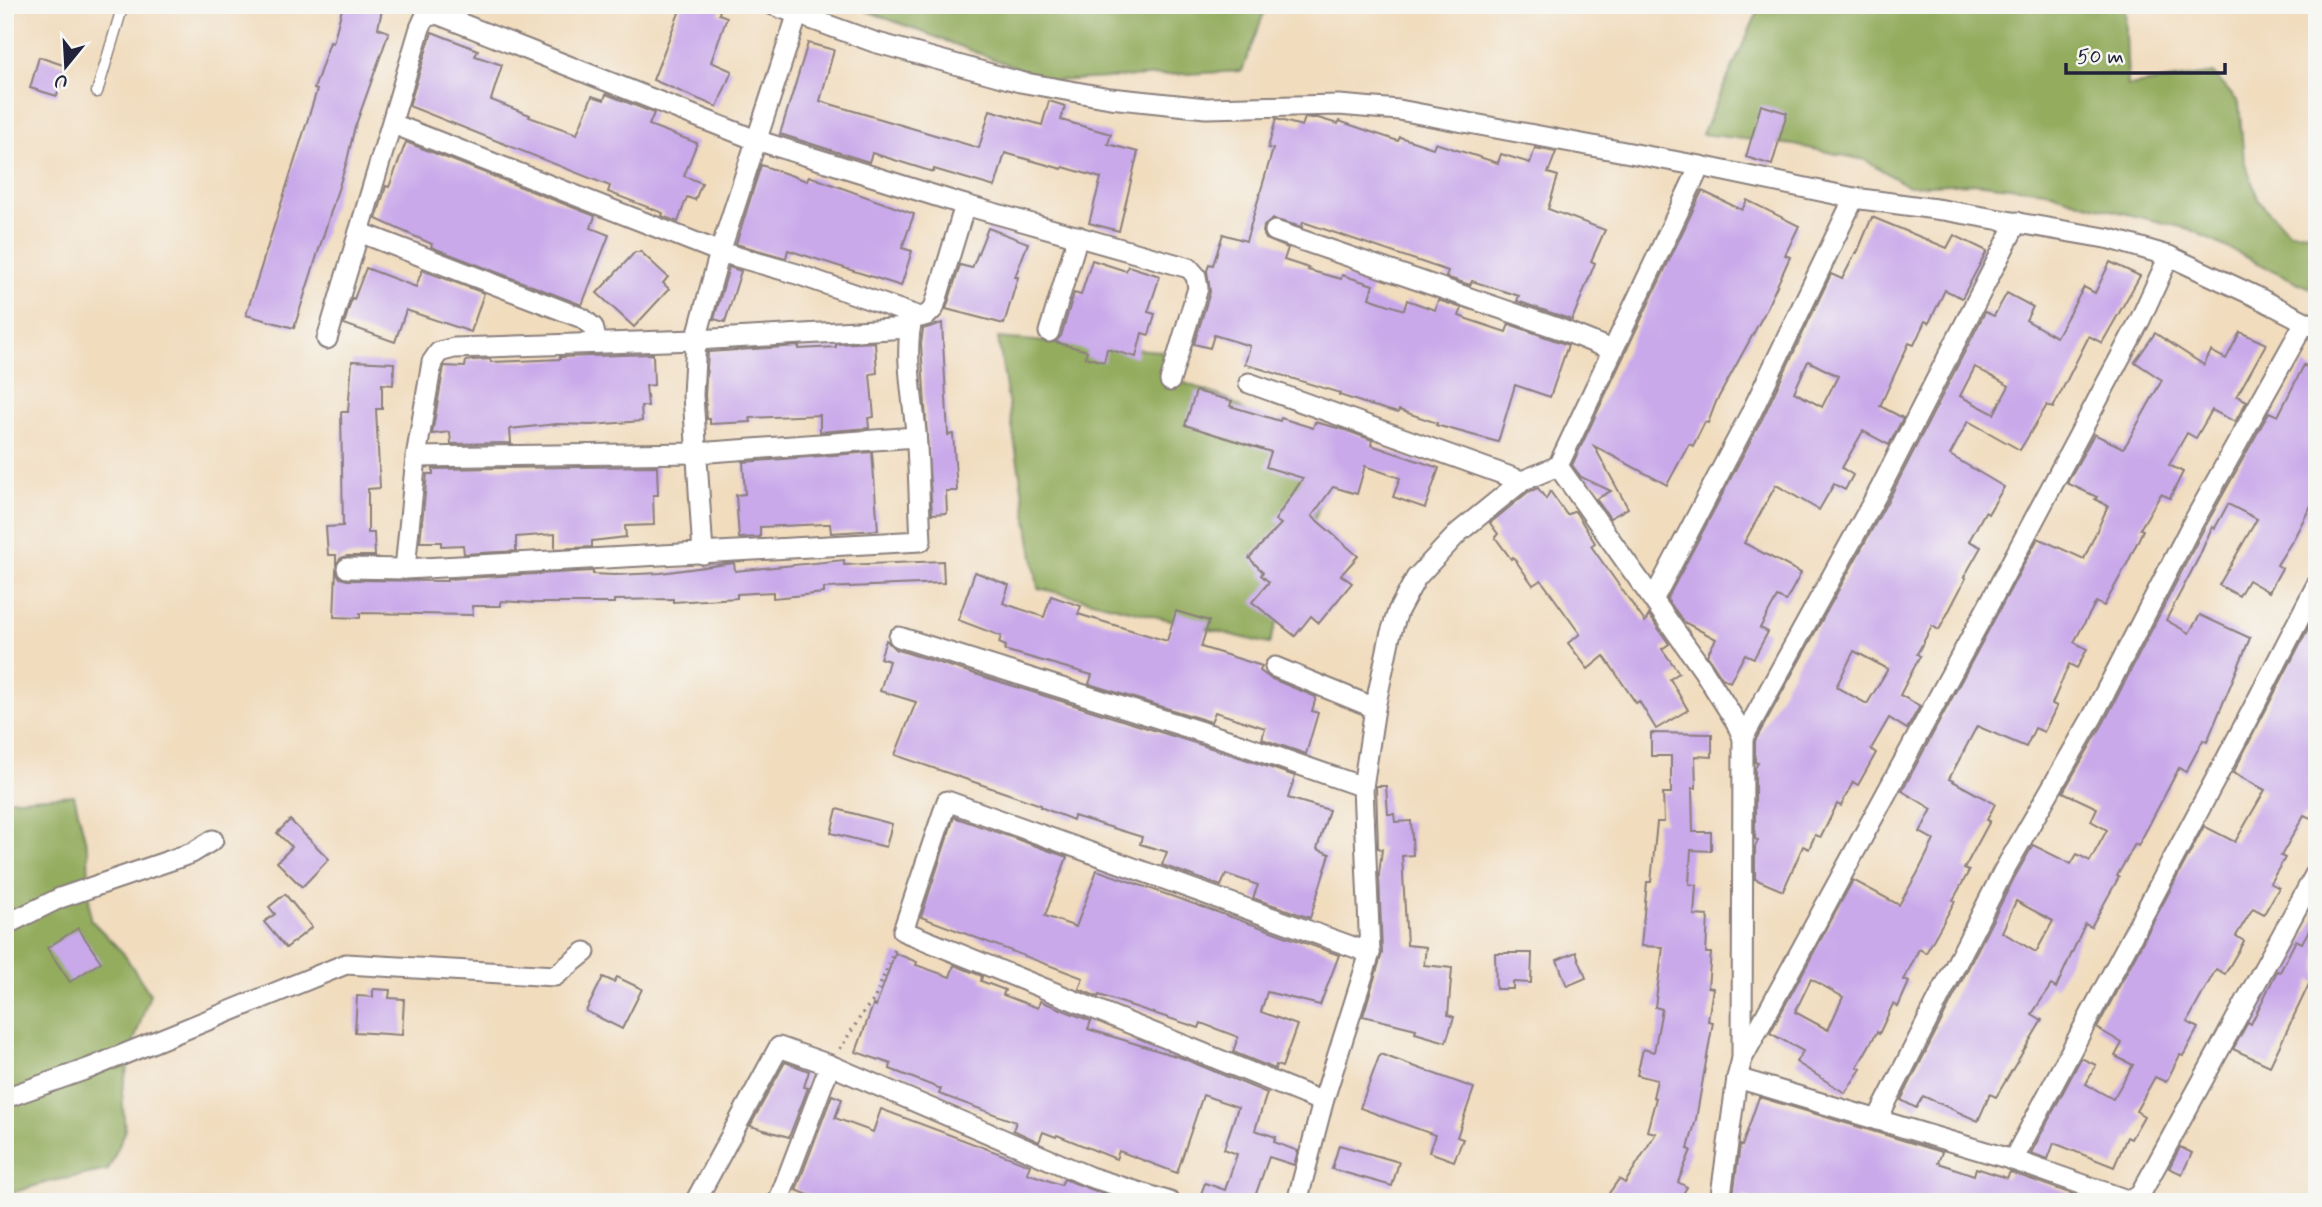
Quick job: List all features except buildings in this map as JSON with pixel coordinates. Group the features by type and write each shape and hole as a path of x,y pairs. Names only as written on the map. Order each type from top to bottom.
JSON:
{"street":[{"path":"773,5 874,42 1020,82 1110,98 1206,108 1339,105 1399,110 1700,166 1854,198 2111,239 2169,256 2311,325 2190,528 2093,716 2003,873 1877,1120"},
{"path":"327,340 420,28 425,17 436,13 756,140 965,205 1189,268 1196,276 1197,296 1170,381"},
{"path":"703,554 693,395 696,340 720,252 797,16"},
{"path":"393,124 720,252 797,274 911,321"},
{"path":"1297,1202 1323,1102 1370,953 1363,787 1390,636 1403,602 1416,578 1459,531 1522,481 1558,466 1700,166"},
{"path":"1653,600 1752,411 1854,198"},
{"path":"405,569 416,457 432,362 439,352 454,348 696,340 911,321 934,309 965,205"},
{"path":"1720,1202 1739,1068 1744,738 1880,489 2017,222"},
{"path":"1275,231 1560,329 1612,350"},
{"path":"359,232 582,318 593,327 597,343"},
{"path":"1049,332 1078,236"},
{"path":"1739,1068 2140,320 2169,256"},
{"path":"347,568 405,569 921,541 911,321"},
{"path":"1249,383 1522,481"},
{"path":"416,457 696,453 916,437"},
{"path":"1558,466 1722,698 1744,738"},
{"path":"2013,1160 2317,584"},
{"path":"899,637 1218,737 1363,787"},
{"path":"1275,667 1375,708"},
{"path":"1323,1102 903,932 947,801 1370,953"},
{"path":"5,925 60,898 192,853 212,840"},
{"path":"1739,1068 1877,1120 2013,1160 2130,1201 2140,1195 2317,871"},
{"path":"5,1098 90,1068 345,964 555,976 585,952"},
{"path":"695,1202 779,1046 830,1065 1090,1177 1170,1202"},
{"path":"778,1202 830,1065"}],"lane":[{"path":"97,92 122,5"}],"path":[{"path":"830,1065 873,1000 903,932"}],"green space":[{"path":"851,5 1267,5 1242,71 1052,81"},
{"path":"1761,5 2125,5 2128,86 2213,73 2239,103 2244,160 2259,201 2289,232 2317,233 2317,292 2189,229 2082,203 2046,191 1973,183 1908,186 1865,160 1794,145 1702,134"},
{"path":"998,338 1160,351 1182,382 1228,399 1331,474 1269,644 1038,588"},
{"path":"74,795 88,851 90,919 123,953 150,994 133,1044 122,1091 125,1132 108,1170 48,1182 5,1195 5,800"}]}
